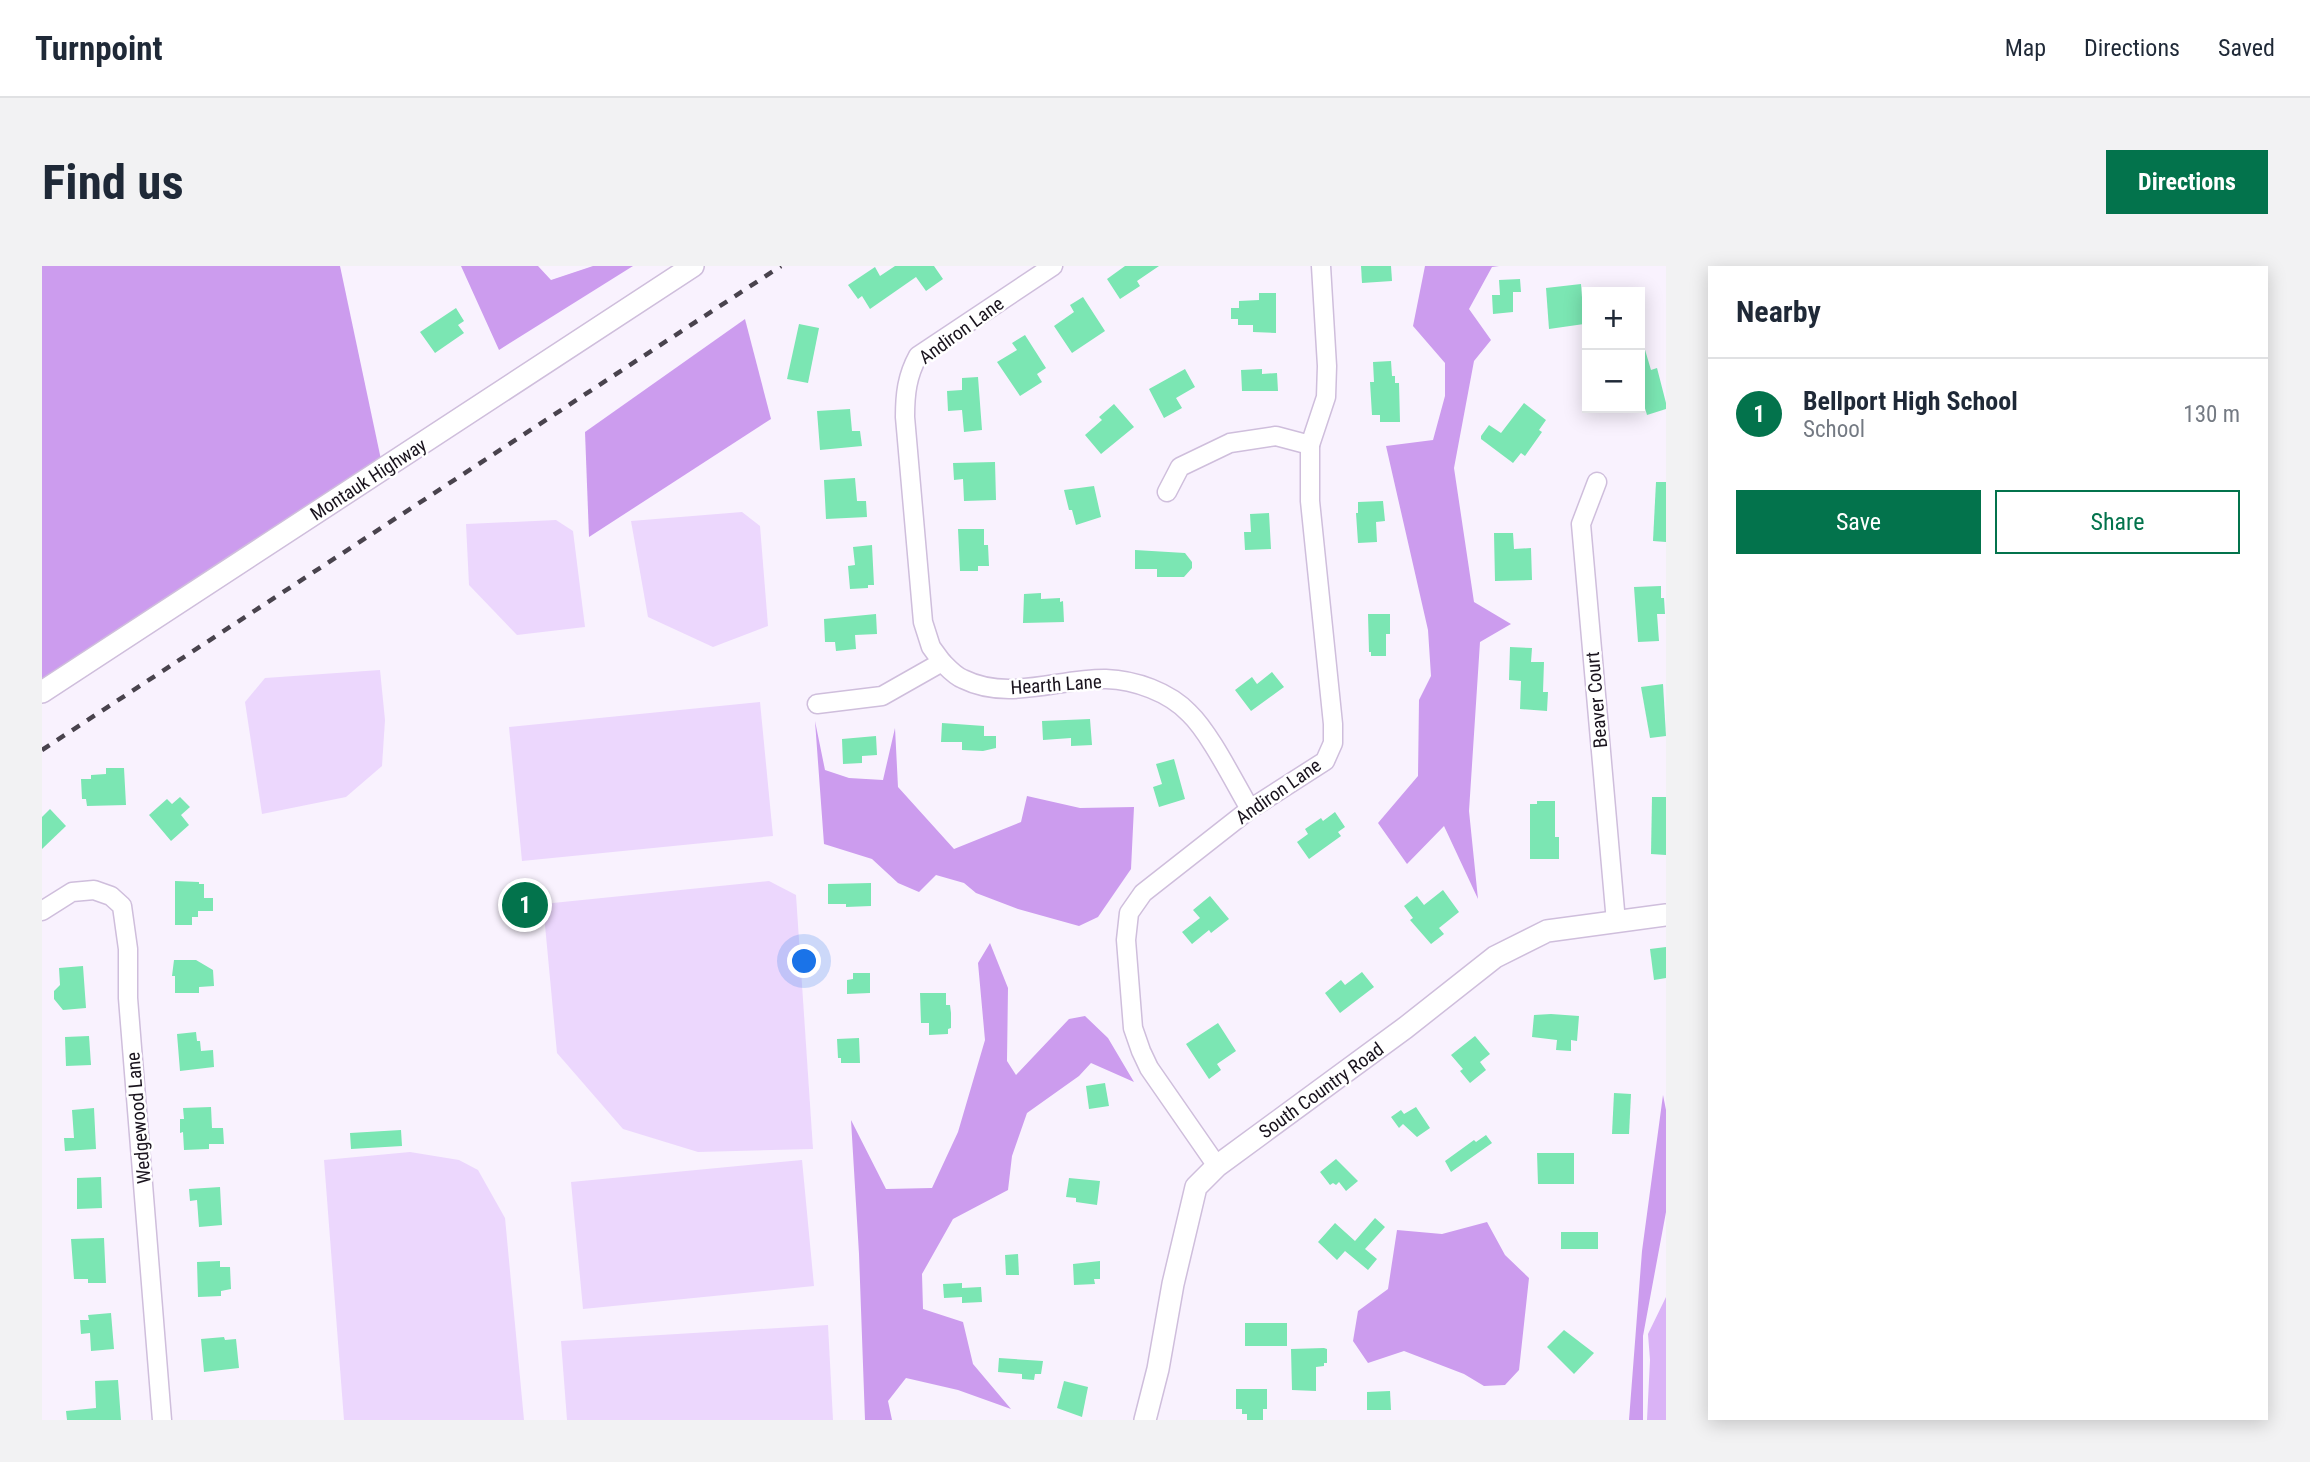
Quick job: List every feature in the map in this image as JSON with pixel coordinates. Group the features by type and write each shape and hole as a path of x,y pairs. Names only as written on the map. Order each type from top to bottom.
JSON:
{"main road":[{"name":"Montauk Highway","path":"42,692 693,266"},
{"name":"South Country Road","path":"1145,1420 1196,1187 1217,1166 1405,1028 1495,957 1547,931 1666,915"}],"street":[{"name":"Andiron Lane","path":"942,663 932,647 923,622 905,417 905,393 910,372 918,356 1054,266"},
{"name":"Andiron Lane","path":"1217,1166 1140,1051 1133,1028 1126,940 1129,913 1143,893 1250,809 1325,761 1333,743 1310,501 1310,444 1326,397 1327,366 1321,266"},
{"path":"1167,492 1181,467 1230,443 1276,436 1310,444"},
{"name":"Beaver Court","path":"1597,482 1581,524 1616,922"},
{"path":"817,704 881,696 942,663"},
{"name":"Hearth Lane","path":"942,663 961,679 985,687 1016,690 1107,679 1158,690 1189,713 1250,809"},
{"name":"Wedgewood Lane","path":"42,911 72,892 94,890 111,896 122,906 127,939 128,998 162,1420"}],"shaded area":[{"path":"42,266 340,266 383,469 42,692"},
{"path":"461,266 538,266 551,280 593,266 633,266 499,350"},
{"path":"1425,266 1499,266 1492,267 1469,309 1491,340 1474,361 1454,468 1474,602 1511,624 1480,642 1469,811 1478,899 1444,826 1407,864 1378,823 1418,776 1419,700 1431,676 1428,630 1386,446 1433,440 1445,396 1445,363 1413,326"},
{"path":"745,319 771,419 589,537 585,432"},
{"path":"742,512 760,526 768,626 713,647 648,617 631,521"},
{"path":"556,520 573,531 585,627 517,635 469,585 466,524"},
{"path":"380,670 385,720 382,766 346,797 262,814 245,702 265,678"},
{"path":"760,702 773,836 522,861 509,727"},
{"path":"815,721 825,770 849,778 883,780 895,728 898,787 954,849 1021,822 1027,796 1080,808 1134,807 1131,869 1098,917 1079,926 1018,909 976,893 964,883 936,875 919,892 898,883 872,859 824,844"},
{"path":"769,881 796,895 813,1149 698,1152 623,1129 557,1053 543,904"},
{"path":"990,943 1008,988 1007,1061 1016,1075 1069,1019 1085,1016 1108,1038 1134,1082 1091,1063 1079,1076 1027,1113 1012,1156 1008,1190 953,1219 922,1274 923,1309 963,1322 973,1364 1011,1409 958,1390 906,1378 888,1401 892,1420 865,1420 851,1120 886,1189 932,1188 958,1132 985,1040 978,963"},
{"path":"1663,1095 1666,1110 1666,1212 1643,1336 1643,1420 1629,1420 1642,1251"},
{"path":"410,1152 459,1160 478,1170 505,1218 524,1420 344,1420 324,1160"},
{"path":"802,1160 814,1286 583,1309 571,1182"},
{"path":"1487,1222 1505,1255 1529,1278 1519,1370 1505,1385 1484,1386 1464,1374 1404,1351 1368,1363 1353,1341 1358,1311 1388,1289 1397,1230 1442,1234"},
{"path":"1666,1297 1666,1420 1647,1420 1650,1360 1648,1334"},
{"path":"828,1325 833,1420 567,1420 561,1341"}],"building":[{"path":"895,266 934,266 943,279 926,291 916,277 870,309 862,296 858,299 848,285 875,267 880,276"},
{"path":"1125,266 1159,266 1137,281 1140,286 1120,299 1107,279"},
{"path":"1361,266 1391,266 1392,281 1362,283"},
{"path":"1520,279 1521,292 1513,292 1513,312 1493,314 1492,295 1500,295 1499,280"},
{"path":"1581,284 1582,324 1549,329 1546,288"},
{"path":"1259,293 1276,293 1276,333 1253,332 1253,325 1238,325 1238,319 1231,319 1231,308 1239,308 1239,301 1259,300"},
{"path":"1083,297 1105,331 1072,353 1054,326 1074,312 1070,305"},
{"path":"456,308 464,321 458,325 464,333 435,353 420,332"},
{"path":"799,324 819,328 808,383 787,379"},
{"path":"1025,335 1046,368 1037,374 1042,382 1020,396 997,362 1017,350 1012,343"},
{"path":"1645,350 1651,370 1657,368 1666,403 1666,409 1647,415"},
{"path":"1391,361 1392,376 1395,376 1395,383 1399,383 1400,422 1380,422 1380,415 1372,415 1370,382 1374,382 1373,362"},
{"path":"1185,369 1195,387 1176,398 1182,408 1164,418 1149,389"},
{"path":"1262,369 1262,374 1277,373 1278,391 1242,391 1241,370"},
{"path":"978,377 982,430 964,432 962,410 948,411 947,391 962,390 962,378"},
{"path":"1524,403 1546,420 1539,430 1542,432 1525,456 1521,453 1513,463 1481,439 1481,436 1489,425 1501,433"},
{"path":"1114,404 1134,427 1101,454 1085,435 1102,420 1099,417"},
{"path":"850,409 852,431 860,431 862,446 820,450 817,411"},
{"path":"995,462 996,500 964,501 963,479 954,480 953,463"},
{"path":"855,478 857,501 866,501 867,517 826,519 824,480"},
{"path":"1656,482 1666,482 1666,542 1653,541"},
{"path":"1094,486 1101,517 1076,525 1064,490"},
{"path":"1383,501 1385,521 1376,522 1377,542 1358,543 1358,502"},
{"path":"1269,513 1271,549 1245,550 1244,532 1251,532 1250,514"},
{"path":"958,529 984,529 984,545 988,545 989,566 978,566 978,571 960,571"},
{"path":"1494,533 1513,533 1514,549 1531,548 1532,580 1495,581"},
{"path":"872,545 874,585 850,589 848,566 855,565 853,547"},
{"path":"1135,550 1185,553 1192,562 1192,568 1184,577 1157,577 1157,569 1135,569"},
{"path":"1661,586 1665,614 1657,614 1659,641 1638,642 1634,587"},
{"path":"1041,593 1041,599 1060,598 1060,602 1063,601 1064,622 1023,623 1024,594"},
{"path":"876,614 877,634 855,635 856,649 836,651 835,642 825,642 824,619"},
{"path":"1368,614 1390,614 1386,656 1371,656 1369,652"},
{"path":"1510,647 1532,648 1531,662 1544,662 1543,692 1548,692 1547,711 1520,709 1521,681 1509,680"},
{"path":"1272,672 1284,687 1251,711 1235,690 1252,677 1257,684"},
{"path":"1663,684 1666,736 1650,738 1641,687"},
{"path":"1090,719 1092,745 1071,746 1071,738 1043,740 1042,721"},
{"path":"942,723 984,726 984,736 996,736 996,748 983,751 962,750 962,742 941,742"},
{"path":"876,736 877,755 862,756 862,763 843,764 842,739"},
{"path":"1174,759 1185,799 1159,807 1153,787 1162,784 1156,764"},
{"path":"106,768 124,768 126,805 87,806 86,799 82,799 81,779 106,774"},
{"path":"180,797 190,807 181,815 189,825 171,841 149,815 167,799 172,804"},
{"path":"1652,797 1666,797 1666,855 1651,854"},
{"path":"1537,801 1555,801 1555,837 1559,837 1559,859 1530,859 1530,804 1537,804"},
{"path":"50,809 66,826 42,849 42,817"},
{"path":"1335,812 1345,827 1338,832 1341,836 1309,859 1297,842 1308,834 1305,829"},
{"path":"175,881 204,884 204,898 213,898 213,911 198,911 198,917 192,917 192,925 175,925"},
{"path":"871,883 871,906 846,907 846,904 828,904 828,884"},
{"path":"1443,890 1459,912 1439,928 1444,934 1431,944 1410,920 1413,918 1404,906 1417,896 1424,905"},
{"path":"1210,896 1229,919 1192,944 1182,932 1200,918 1193,910"},
{"path":"1666,947 1666,978 1654,980 1650,949"},
{"path":"174,960 196,960 213,970 214,986 199,987 199,993 175,993 175,976 172,976"},
{"path":"83,966 86,1008 63,1010 54,999 54,991 60,985 59,968"},
{"path":"1362,972 1374,987 1340,1013 1325,993 1341,980 1345,985"},
{"path":"853,973 870,973 870,993 847,994 847,980 853,979"},
{"path":"920,993 946,993 946,1005 950,1005 951,1013 951,1028 948,1029 948,1034 929,1035 929,1023 921,1023"},
{"path":"1534,1015 1579,1016 1577,1041 1571,1040 1571,1051 1556,1050 1557,1040 1532,1037"},
{"path":"1218,1023 1236,1051 1217,1064 1221,1070 1209,1079 1186,1044"},
{"path":"196,1032 201,1051 213,1050 214,1067 180,1071 177,1034"},
{"path":"89,1036 91,1065 66,1066 65,1037"},
{"path":"1475,1036 1490,1054 1480,1062 1486,1070 1470,1083 1451,1055"},
{"path":"859,1038 860,1063 841,1063 841,1058 838,1058 837,1039"},
{"path":"1105,1083 1109,1106 1089,1109 1086,1086"},
{"path":"1614,1093 1631,1094 1629,1134 1612,1134"},
{"path":"211,1107 212,1128 223,1128 224,1144 209,1144 209,1149 184,1150 183,1132 180,1133 180,1119 184,1119 183,1108"},
{"path":"1416,1107 1430,1128 1417,1137 1403,1124 1399,1128 1391,1117 1401,1110 1404,1114"},
{"path":"94,1108 96,1149 65,1151 64,1138 74,1138 72,1110"},
{"path":"401,1130 402,1146 351,1149 350,1133"},
{"path":"1486,1135 1492,1143 1451,1172 1445,1161 1474,1140 1476,1142"},
{"path":"1537,1153 1574,1153 1574,1184 1538,1184"},
{"path":"1336,1159 1358,1181 1346,1191 1339,1182 1330,1185 1320,1172"},
{"path":"101,1177 102,1208 77,1209 77,1178"},
{"path":"1069,1178 1100,1181 1097,1205 1076,1202 1076,1198 1066,1197"},
{"path":"220,1187 222,1225 199,1227 197,1200 190,1201 189,1189"},
{"path":"1375,1218 1385,1227 1365,1249 1377,1259 1368,1270 1345,1251 1337,1260 1318,1242 1335,1223 1355,1241"},
{"path":"1561,1232 1598,1232 1598,1249 1561,1249"},
{"path":"104,1238 106,1283 88,1283 88,1279 74,1279 71,1239"},
{"path":"1018,1254 1019,1275 1006,1275 1005,1255"},
{"path":"220,1261 220,1267 230,1267 231,1289 221,1291 221,1296 198,1297 197,1262"},
{"path":"1100,1261 1100,1279 1094,1279 1095,1284 1074,1285 1073,1264"},
{"path":"962,1283 962,1288 981,1287 982,1302 962,1303 962,1297 944,1298 943,1284"},
{"path":"111,1313 114,1349 91,1351 90,1333 81,1334 80,1320 89,1320 88,1315"},
{"path":"1245,1323 1287,1323 1287,1346 1245,1346"},
{"path":"1564,1330 1594,1353 1574,1374 1547,1347"},
{"path":"224,1337 225,1340 236,1339 239,1368 204,1372 201,1339"},
{"path":"1291,1349 1327,1349 1327,1363 1316,1367 1316,1391 1292,1390"},
{"path":"999,1358 1043,1361 1041,1374 1035,1374 1034,1380 1022,1379 1022,1374 998,1372"},
{"path":"118,1380 121,1420 67,1420 66,1411 96,1408 95,1381"},
{"path":"1064,1381 1088,1387 1082,1417 1057,1408"},
{"path":"1236,1389 1267,1389 1267,1409 1263,1409 1263,1420 1247,1420 1247,1414 1242,1414 1242,1409 1236,1409"},
{"path":"1390,1391 1391,1410 1367,1410 1367,1392"}],"railway":[{"path":"42,750 781,266"}],"place":[{"name":"Bellport High School","path":"525,905"}]}
